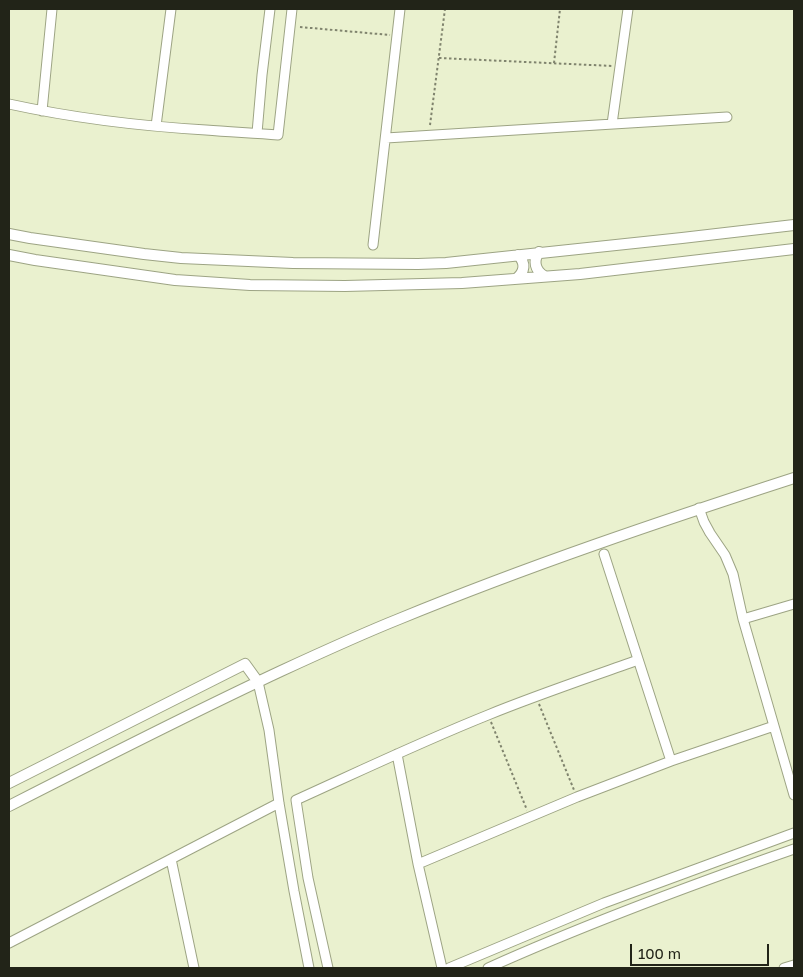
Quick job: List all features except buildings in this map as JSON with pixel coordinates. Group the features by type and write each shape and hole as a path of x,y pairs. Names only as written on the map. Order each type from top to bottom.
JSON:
{"street":[{"path":"42,111 52,9"},
{"path":"156,126 171,9"},
{"path":"257,133 270,9"},
{"path":"9,104 108,121 278,135 292,9"},
{"path":"373,245 400,9"},
{"path":"612,124 628,9"},
{"path":"386,138 726,118"},
{"path":"9,234 181,258 259,262 418,264 794,225"},
{"path":"9,255 174,280 250,285 328,286 462,283 516,279 794,248"},
{"path":"539,252 535,260 537,270 544,276"},
{"path":"516,279 524,269 523,261 518,255"},
{"path":"9,806 152,733 333,647 397,619 471,590 699,508 794,478"},
{"path":"699,508 704,522 720,547 733,574 743,619 794,795"},
{"path":"604,554 671,761"},
{"path":"743,619 794,604"},
{"path":"328,968 308,878 296,800 488,715 535,696 638,660"},
{"path":"9,782 245,664 258,682 269,730 279,803 309,968"},
{"path":"418,864 577,797 671,761 774,726"},
{"path":"397,754 418,864 442,968"},
{"path":"9,944 279,803"},
{"path":"449,968 604,903 794,833"},
{"path":"488,968 686,888 794,848"},
{"path":"172,859 194,968"},
{"path":"784,968 794,965"}],"path":[{"path":"429,135 445,9"},
{"path":"554,63 560,9"},
{"path":"290,26 397,36"},
{"path":"439,58 620,66"},
{"path":"535,696 577,797"},
{"path":"488,715 530,816"}]}
